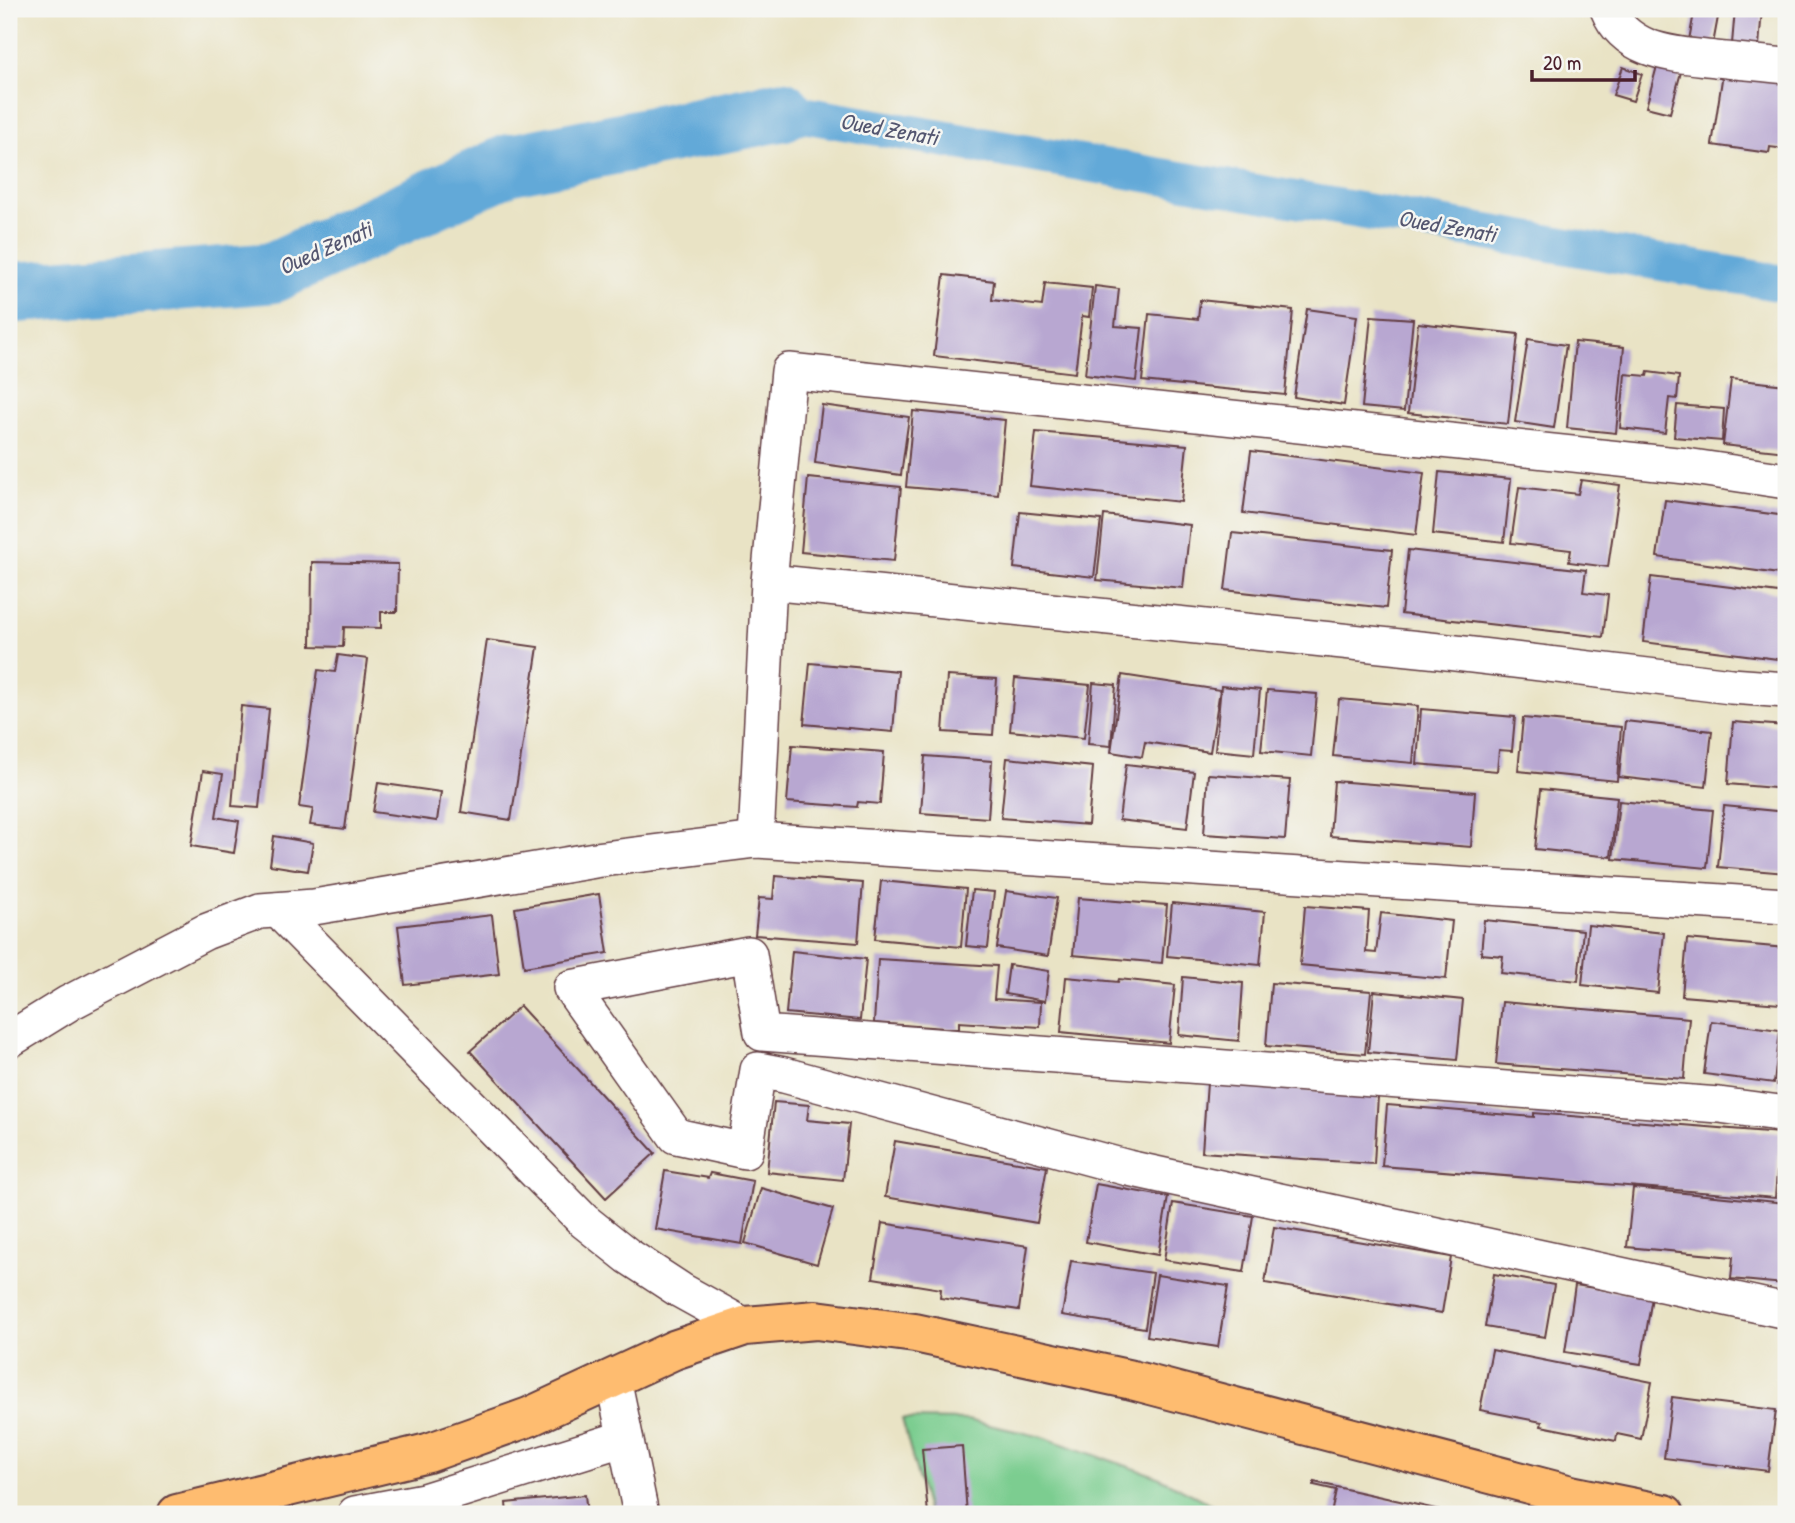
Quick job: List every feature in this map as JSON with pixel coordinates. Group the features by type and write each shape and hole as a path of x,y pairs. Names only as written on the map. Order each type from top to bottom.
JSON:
{"main road":[{"path":"177,1514 428,1453 529,1417 674,1350 745,1326 816,1320 915,1333 1132,1380 1571,1495 1665,1514"}],"street":[{"path":"1608,9 1613,21 1634,41 1663,53 1786,66"},
{"path":"756,840 769,582 789,371 1686,466 1786,481"},
{"path":"769,582 1786,690"},
{"path":"9,1040 69,1003 205,932 260,911 327,905 595,860 756,840 1786,906"},
{"path":"278,910 584,1221 659,1277 745,1326"},
{"path":"1786,1114 1719,1105 762,1033 749,954 570,988 676,1136 745,1151 758,1069 1128,1168 1786,1311"},
{"path":"613,1378 641,1514"},
{"path":"355,1514 424,1501 625,1437"}],"green space":[{"path":"902,1419 967,1420 1042,1437 1156,1476 1230,1514 928,1514"}],"building":[{"path":"1697,9 1730,9 1729,17 1697,12"},
{"path":"1735,9 1762,9 1759,46 1732,44"},
{"path":"1694,13 1718,17 1713,44 1689,40"},
{"path":"1657,66 1681,72 1670,113 1646,107"},
{"path":"1623,67 1642,74 1633,101 1613,95"},
{"path":"1723,73 1786,83 1786,149 1770,147 1769,153 1712,145"},
{"path":"944,275 994,281 992,300 1042,306 1045,283 1092,288 1089,317 1082,316 1075,373 934,356"},
{"path":"1095,286 1119,289 1115,326 1142,328 1136,381 1085,375"},
{"path":"1200,300 1293,310 1285,395 1142,381 1149,314 1198,319"},
{"path":"1307,309 1357,316 1344,405 1294,397"},
{"path":"1371,316 1413,319 1404,411 1362,407"},
{"path":"1418,323 1518,334 1508,424 1408,413"},
{"path":"1528,339 1566,345 1554,428 1515,422"},
{"path":"1575,342 1624,347 1616,433 1567,428"},
{"path":"1648,372 1679,376 1677,399 1669,398 1665,433 1620,428 1625,374 1647,376"},
{"path":"1731,379 1786,385 1786,452 1723,445"},
{"path":"822,405 909,417 901,475 815,463"},
{"path":"1677,405 1724,409 1722,441 1674,437"},
{"path":"913,411 1005,420 998,495 906,487"},
{"path":"1036,432 1187,445 1181,502 1030,486"},
{"path":"1251,451 1424,473 1416,535 1243,513"},
{"path":"1439,472 1511,479 1504,542 1433,534"},
{"path":"808,478 901,487 894,561 801,552"},
{"path":"1581,480 1620,485 1608,567 1569,562 1571,550 1511,543 1519,487 1578,494"},
{"path":"1665,500 1786,516 1786,575 1657,557"},
{"path":"1020,512 1101,520 1094,577 1014,568"},
{"path":"1104,515 1190,525 1183,588 1097,580"},
{"path":"1232,533 1392,550 1386,608 1225,590"},
{"path":"1408,550 1586,570 1583,592 1608,595 1603,637 1401,614"},
{"path":"312,562 398,564 397,612 381,612 381,628 344,627 343,647 311,646"},
{"path":"1651,577 1786,594 1786,660 1643,642"},
{"path":"487,640 538,647 511,820 461,812"},
{"path":"338,655 368,659 345,829 310,825 313,809 299,807 318,670 335,672"},
{"path":"810,663 898,671 893,732 804,724"},
{"path":"1122,675 1220,690 1210,752 1145,742 1142,757 1111,752"},
{"path":"947,676 997,679 993,735 943,732"},
{"path":"1015,678 1090,685 1084,738 1010,731"},
{"path":"1093,683 1116,685 1111,746 1088,744"},
{"path":"1221,686 1260,690 1254,754 1215,750"},
{"path":"1267,690 1317,694 1311,756 1261,751"},
{"path":"1339,699 1418,706 1413,763 1333,756"},
{"path":"241,706 269,709 259,808 232,806"},
{"path":"1421,709 1515,717 1512,751 1499,750 1497,771 1417,764"},
{"path":"1523,718 1621,727 1617,781 1518,771"},
{"path":"1625,721 1712,731 1706,787 1619,777"},
{"path":"1733,722 1786,726 1786,789 1728,784"},
{"path":"792,745 884,752 880,804 858,802 857,807 787,802"},
{"path":"925,756 992,761 988,818 921,813"},
{"path":"1007,758 1093,767 1088,825 1001,818"},
{"path":"1126,764 1194,772 1187,828 1119,820"},
{"path":"203,771 223,774 216,817 239,821 234,853 191,846"},
{"path":"1208,774 1290,780 1285,839 1204,834"},
{"path":"1334,781 1475,792 1471,847 1330,836"},
{"path":"378,783 441,792 437,821 373,812"},
{"path":"1541,789 1617,797 1611,857 1535,849"},
{"path":"1619,801 1713,810 1707,868 1613,859"},
{"path":"1724,806 1786,812 1786,873 1718,867"},
{"path":"274,836 313,843 308,871 270,865"},
{"path":"775,876 863,883 858,943 755,935 759,898 773,899"},
{"path":"881,881 966,889 961,947 875,939"},
{"path":"972,890 994,892 988,948 966,946"},
{"path":"1006,891 1057,898 1048,956 997,948"},
{"path":"599,894 608,953 524,967 515,908"},
{"path":"1078,898 1167,905 1162,963 1073,955"},
{"path":"1172,903 1265,912 1260,965 1167,956"},
{"path":"1305,906 1369,911 1366,952 1376,953 1381,913 1452,921 1446,979 1300,965"},
{"path":"492,915 499,974 405,985 398,926"},
{"path":"1484,920 1583,930 1578,981 1501,973 1503,956 1481,954"},
{"path":"1588,925 1664,933 1658,993 1582,985"},
{"path":"1687,939 1785,948 1780,1004 1682,996"},
{"path":"792,951 866,959 860,1020 786,1013"},
{"path":"878,959 997,966 994,999 1041,1002 1040,1027 959,1022 959,1029 874,1023"},
{"path":"1009,965 1049,971 1045,1001 1005,994"},
{"path":"1066,977 1175,985 1169,1043 1061,1032"},
{"path":"1183,977 1243,983 1239,1041 1179,1035"},
{"path":"1271,983 1371,991 1365,1054 1266,1046"},
{"path":"1374,991 1463,1000 1457,1060 1368,1052"},
{"path":"1502,1002 1689,1018 1684,1079 1496,1064"},
{"path":"520,1006 655,1153 606,1198 470,1051"},
{"path":"1711,1021 1780,1030 1774,1083 1704,1074"},
{"path":"1782,1025 1786,1026 1786,1086 1777,1085"},
{"path":"1207,1083 1378,1095 1374,1164 1202,1152"},
{"path":"774,1102 809,1105 807,1120 849,1124 843,1180 767,1172"},
{"path":"1387,1105 1534,1117 1534,1113 1780,1133 1775,1198 1382,1166"},
{"path":"895,1141 1047,1167 1037,1223 885,1197"},
{"path":"665,1171 708,1178 710,1173 753,1181 742,1244 655,1229"},
{"path":"1096,1184 1168,1197 1158,1255 1086,1242"},
{"path":"761,1188 833,1209 817,1264 745,1243"},
{"path":"1633,1188 1786,1203 1784,1284 1731,1279 1733,1257 1627,1247"},
{"path":"1173,1203 1253,1216 1244,1272 1164,1260"},
{"path":"882,1223 1028,1246 1019,1310 940,1298 941,1289 873,1278"},
{"path":"1274,1227 1451,1257 1442,1313 1265,1283"},
{"path":"1071,1261 1153,1273 1145,1328 1062,1315"},
{"path":"1494,1274 1554,1285 1545,1337 1485,1327"},
{"path":"1157,1275 1228,1286 1218,1347 1147,1336"},
{"path":"1575,1285 1652,1297 1641,1364 1565,1352"},
{"path":"1492,1350 1652,1382 1641,1439 1617,1434 1616,1441 1480,1410"},
{"path":"1672,1397 1776,1410 1768,1471 1664,1458"},
{"path":"962,1446 967,1514 928,1514 922,1449"},
{"path":"1314,1482 1454,1514 1331,1514 1336,1490 1314,1485"},
{"path":"585,1495 587,1514 507,1514 506,1503"}],"waterway":[{"name":"Oued Zenati","path":"782,111 1786,284"},
{"name":"Oued Zenati","path":"9,293 271,273 508,165 782,111"}]}
